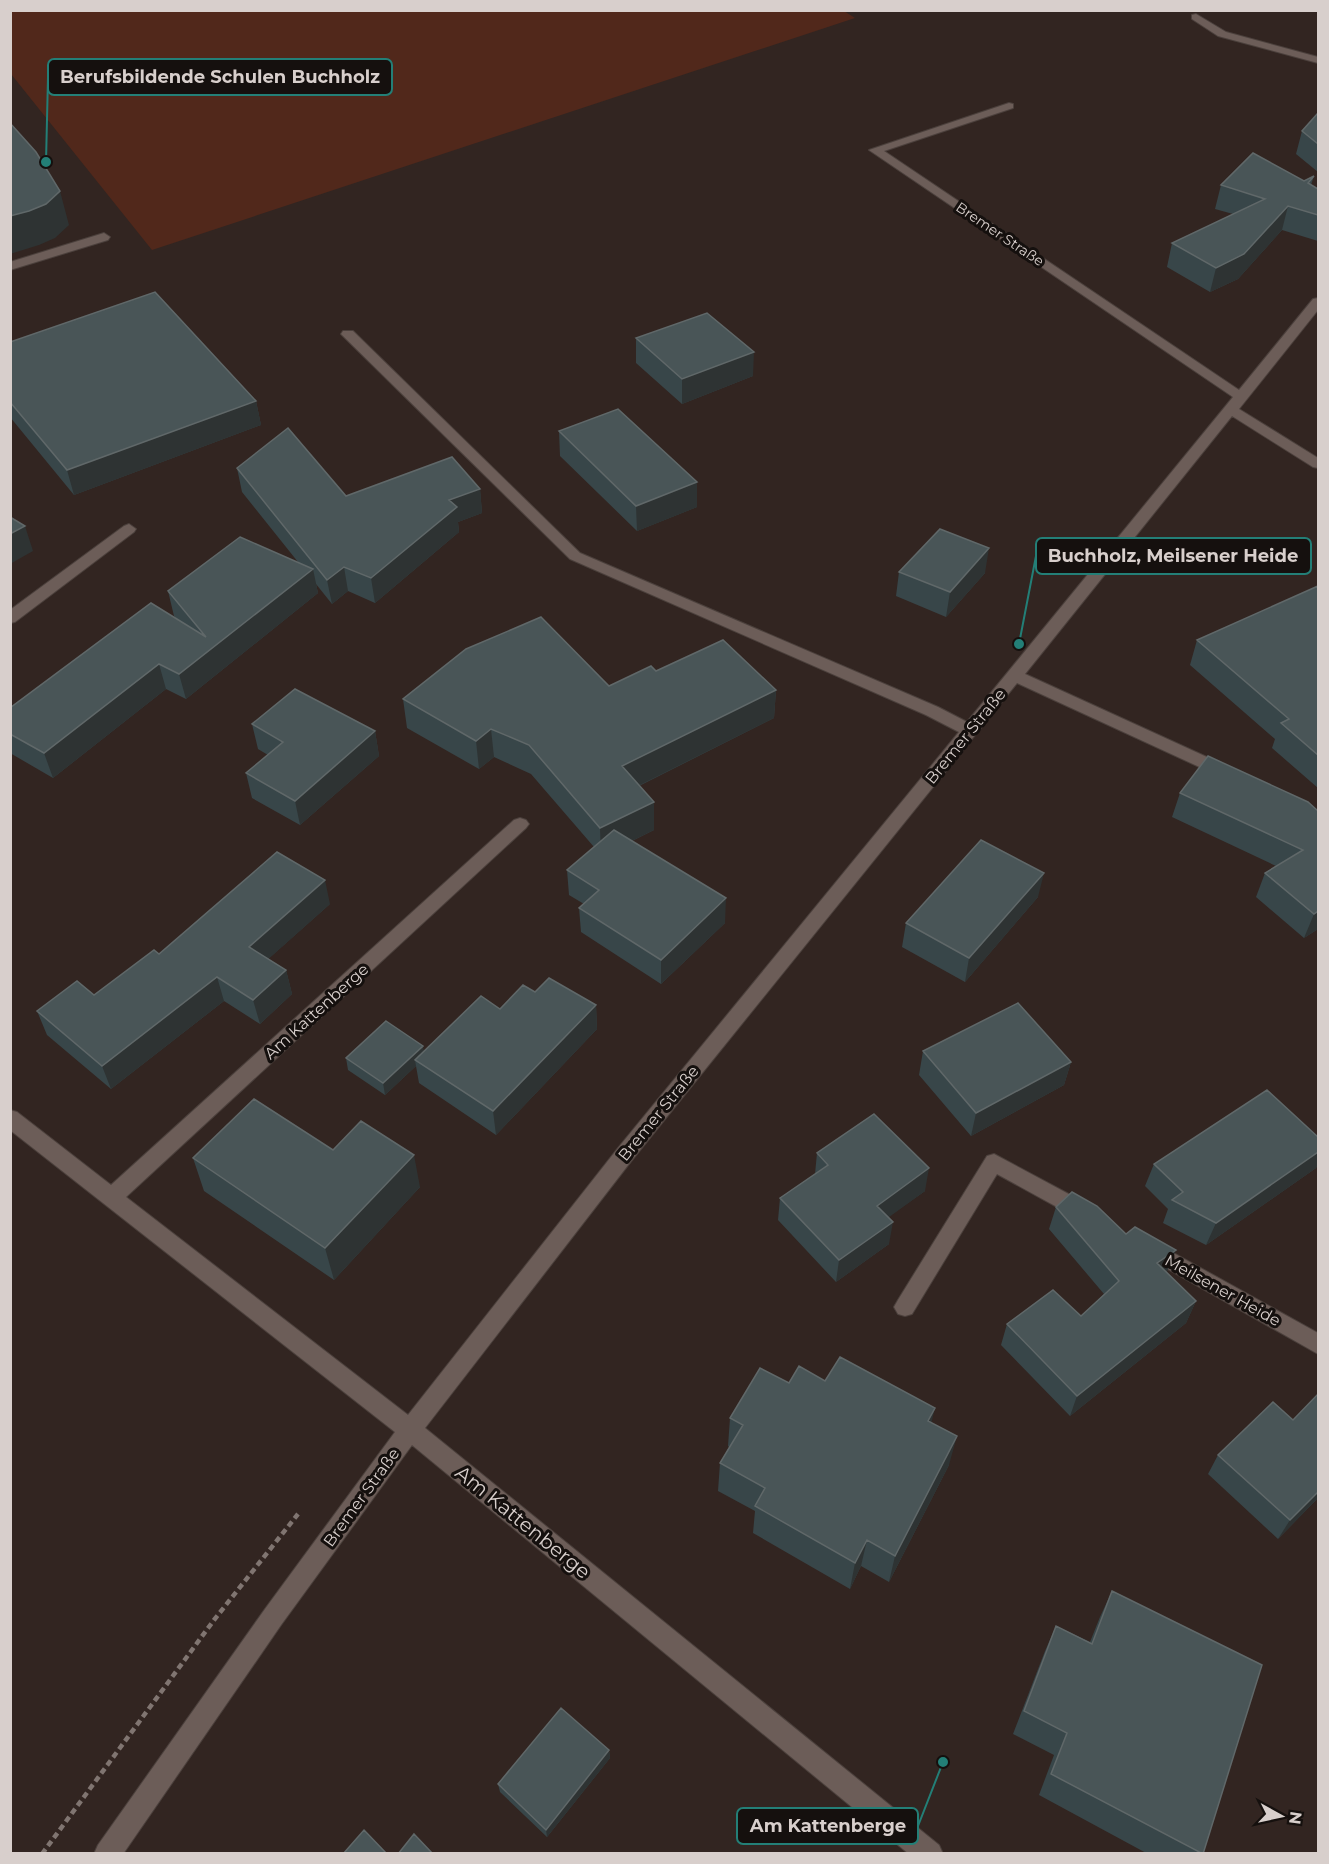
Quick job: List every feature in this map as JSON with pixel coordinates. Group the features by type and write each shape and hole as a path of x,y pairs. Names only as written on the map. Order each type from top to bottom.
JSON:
{"street":[{"path":"1196,17 1222,34 1318,60"},
{"name":"Bremer Straße","path":"1008,106 875,150 1235,403"},
{"path":"10,266 104,237"},
{"name":"Bremer Straße","path":"107,1854 280,1608 410,1430 625,1154 1318,303"},
{"path":"348,334 575,556 932,711 969,730"},
{"path":"1235,403 1318,464"},
{"path":"10,618 129,529"},
{"path":"1014,675 1240,779"},
{"name":"Am Kattenberge","path":"112,1197 520,824"},
{"name":"Am Kattenberge","path":"10,1118 410,1430 930,1854"},
{"path":"905,1307 994,1162 1105,1224"},
{"name":"Meilsener Heide","path":"1136,1242 1318,1344"}],"path":[{"path":"42,1854 213,1620 301,1509"}],"shaded area":[{"path":"11,11 844,11 855,18 152,250 11,74"}],"building":[{"path":"1318,113 1318,144 1302,131"},
{"path":"10,123 36,152 60,191 46,204 10,216"},
{"path":"1253,153 1304,181 1314,176 1308,183 1318,189 1318,215 1288,206 1244,254 1216,268 1172,243 1265,199 1221,185"},
{"path":"155,292 256,401 67,470 10,402 10,342"},
{"path":"707,313 754,352 682,379 636,338"},
{"path":"618,409 697,482 636,506 559,431"},
{"path":"288,428 346,496 452,457 480,489 449,500 457,507 371,578 344,567 327,580 237,468"},
{"path":"10,517 25,526 10,534"},
{"path":"940,529 989,548 950,592 899,572"},
{"path":"240,537 313,569 179,674 159,664 44,753 10,734 10,708 151,603 206,637 168,591"},
{"path":"1318,586 1318,755 1281,723 1289,719 1197,640"},
{"path":"541,617 609,686 651,666 656,671 723,640 776,690 622,766 654,802 600,828 529,745 491,729 476,741 403,699 466,649"},
{"path":"295,689 375,731 295,801 246,773 283,742 252,724"},
{"path":"1208,756 1308,802 1318,811 1318,911 1314,914 1265,873 1303,850 1180,793"},
{"path":"614,830 726,898 661,960 579,908 599,890 567,870"},
{"path":"981,840 1044,873 969,958 906,923"},
{"path":"277,852 325,880 249,947 286,970 253,1000 217,977 102,1066 37,1011 77,981 94,995 154,950 159,954"},
{"path":"549,978 596,1005 493,1111 415,1060 481,996 500,1009 523,985 535,992"},
{"path":"1018,1003 1071,1062 976,1113 923,1051"},
{"path":"386,1021 423,1046 383,1083 346,1058"},
{"path":"1267,1090 1318,1137 1318,1152 1216,1223 1172,1200 1183,1192 1154,1164"},
{"path":"254,1099 333,1150 361,1121 414,1155 325,1248 193,1158"},
{"path":"874,1114 929,1168 877,1206 893,1222 839,1260 780,1198 828,1165 817,1153"},
{"path":"1072,1192 1097,1206 1126,1234 1135,1227 1176,1250 1157,1263 1196,1301 1077,1396 1007,1324 1053,1290 1081,1316 1119,1281 1056,1207"},
{"path":"840,1357 935,1408 928,1421 957,1436 895,1556 867,1540 855,1563 755,1506 765,1488 720,1463 743,1425 730,1418 760,1368 789,1383 799,1366 825,1381"},
{"path":"1318,1394 1318,1492 1290,1520 1218,1455 1273,1402 1293,1420"},
{"path":"1112,1591 1262,1665 1203,1854 1051,1774 1067,1733 1024,1711 1056,1626 1092,1644"},
{"path":"561,1708 609,1750 546,1830 498,1784"},
{"path":"364,1830 387,1854 343,1854"},
{"path":"414,1834 433,1854 398,1854"}],"place":[{"name":"Berufsbildende Schulen Buchholz","path":"46,162"},
{"name":"Buchholz, Meilsener Heide","path":"1019,644"},
{"name":"Am Kattenberge","path":"943,1762"}]}
